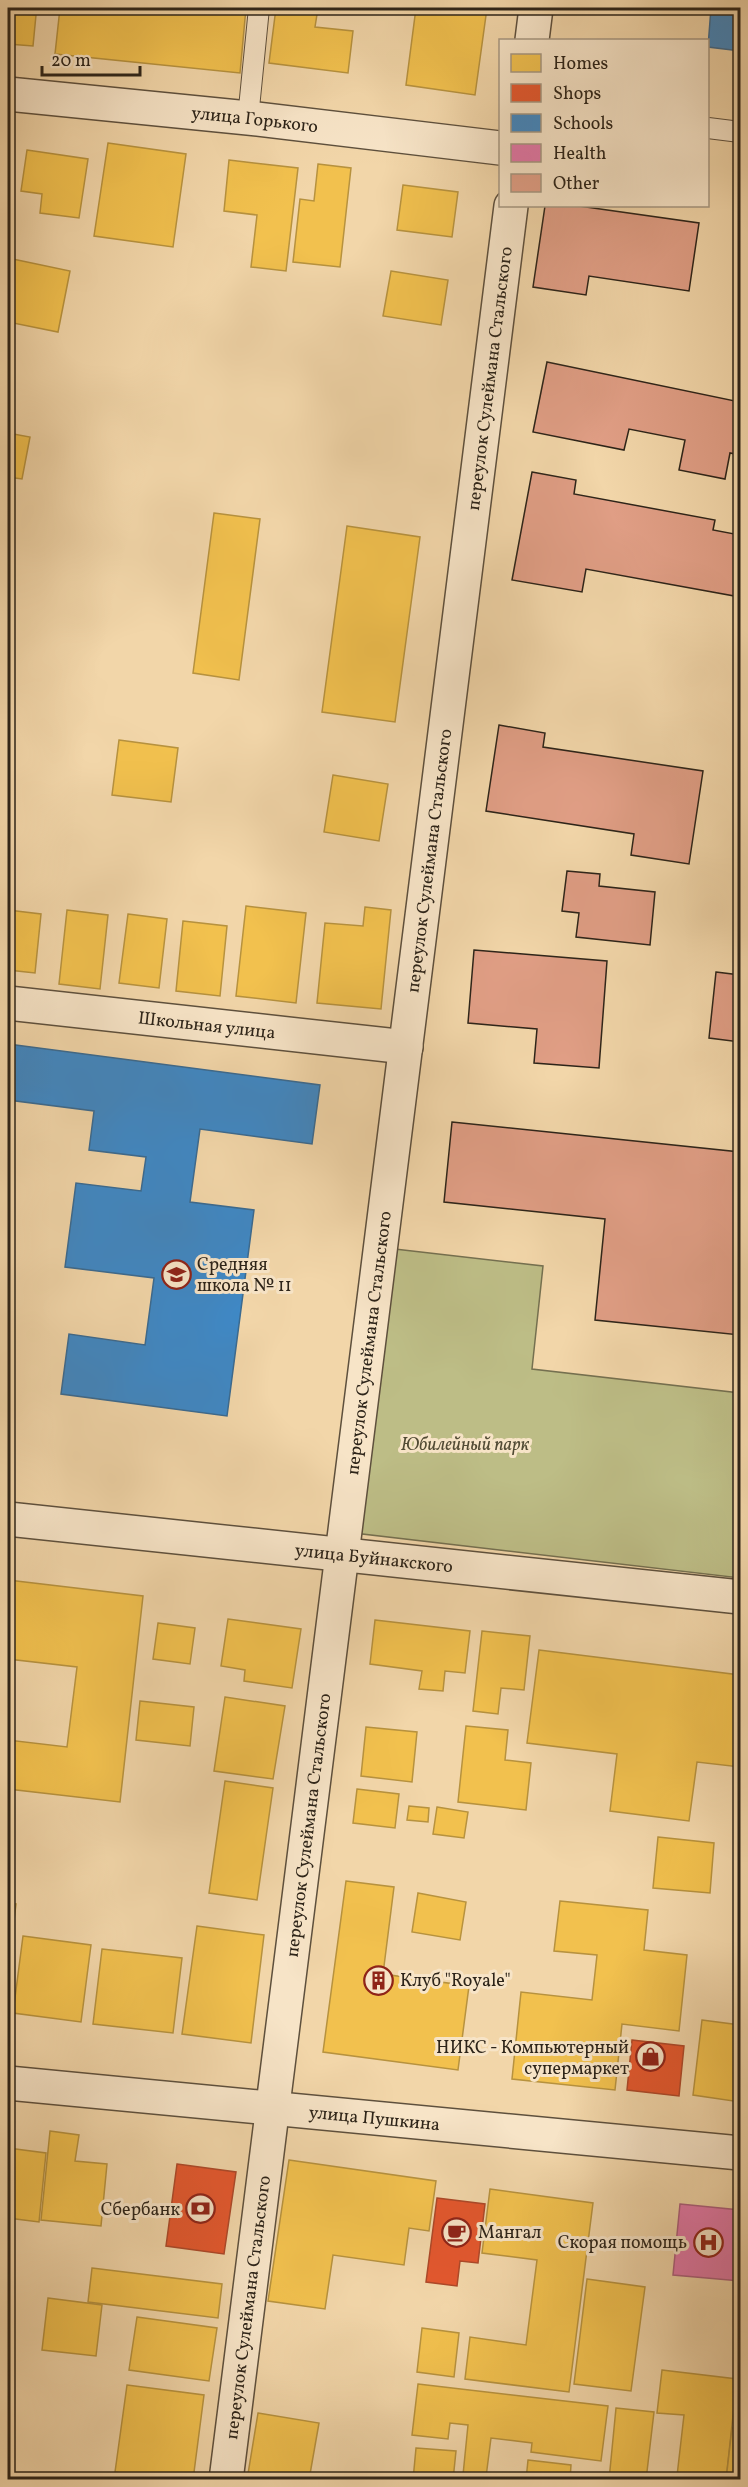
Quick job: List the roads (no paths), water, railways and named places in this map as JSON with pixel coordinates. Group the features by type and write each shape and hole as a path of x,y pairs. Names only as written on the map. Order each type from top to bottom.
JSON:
{"street":[{"path":"532,39 536,8"},
{"name":"улица Горького","path":"8,94 248,118 499,148"},
{"name":"переулок Сулеймана Стальского","path":"226,2480 511,207"},
{"name":"Школьная улица","path":"8,1003 406,1047"},
{"name":"улица Буйнакского","path":"8,1519 741,1597"},
{"name":"улица Пушкина","path":"8,2083 741,2153"}],"lane":[{"path":"248,118 260,8"},
{"path":"709,128 741,132"}],"place":[{"name":"Средняя школа № 11","path":"176,1274"},
{"name":"Клуб \"Royale\"","path":"379,1980"},
{"name":"НИКС - Компьютерный супермаркет","path":"650,2057"},
{"name":"Сбербанк","path":"201,2209"},
{"name":"Мангал","path":"457,2232"},
{"name":"Скорая помощь","path":"708,2242"}],"park label":[{"name":"Юбилейный парк","path":"465,1444"}]}
